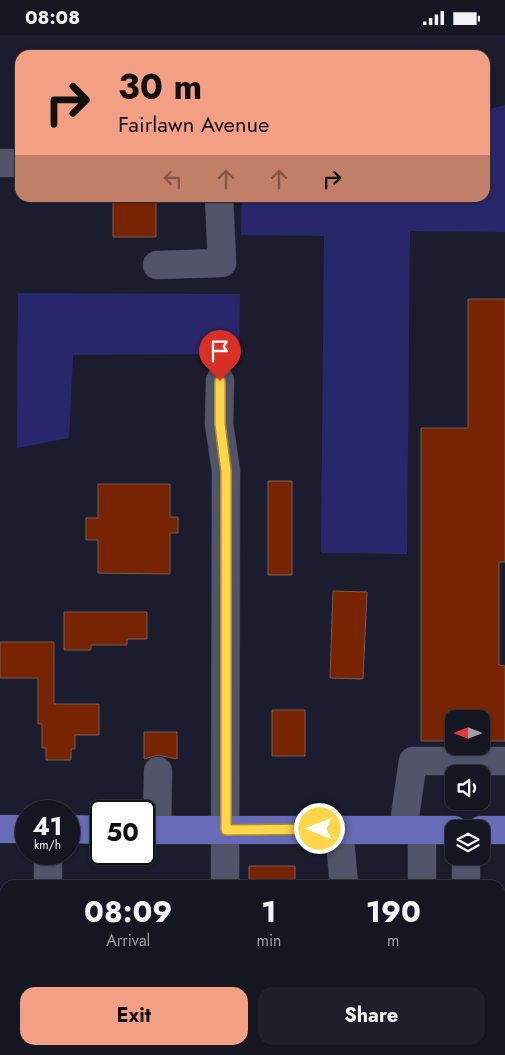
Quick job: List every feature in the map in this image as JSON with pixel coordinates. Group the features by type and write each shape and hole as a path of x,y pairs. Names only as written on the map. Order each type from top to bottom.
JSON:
{"main road":[{"path":"0,829 15,829"},
{"path":"155,830 445,830"},
{"path":"490,830 505,830"}],"street":[{"path":"0,163 15,163"},
{"path":"157,265 222,263 219,202"},
{"path":"220,381 220,424 226,471 225,880"},
{"path":"421,880 413,830 414,761 505,761"},
{"path":"154,800 158,771"},
{"path":"339,829 344,880"},
{"path":"48,865 48,880"},
{"path":"466,865 466,880"}],"shaded area":[{"path":"505,105 505,232 410,231 407,554 321,553 324,236 241,235 242,202 490,202 490,109"},
{"path":"18,293 240,294 239,354 73,355 69,438 17,448"}],"building":[{"path":"113,202 156,202 156,237 113,237"},
{"path":"468,299 505,299 505,562 499,562 499,665 505,666 505,741 490,741 490,710 445,710 445,741 421,741 421,428 468,428"},
{"path":"268,481 292,481 292,575 268,575"},
{"path":"98,484 170,484 170,517 178,517 178,533 170,533 170,574 98,573 98,540 86,540 86,518 98,518"},
{"path":"333,591 367,592 363,679 330,678"},
{"path":"64,612 147,612 147,639 127,639 127,645 91,645 91,650 64,650"},
{"path":"0,642 54,642 54,704 99,704 99,735 75,735 75,749 71,749 71,760 46,760 46,748 42,748 42,724 38,724 38,678 0,678"},
{"path":"272,710 305,710 305,756 272,756"},
{"path":"144,732 177,732 177,759 158,755 144,759"},
{"path":"249,866 295,866 295,880 249,880"}],"route":[{"path":"220,381 220,439 226,471 226,830 320,829"}]}
